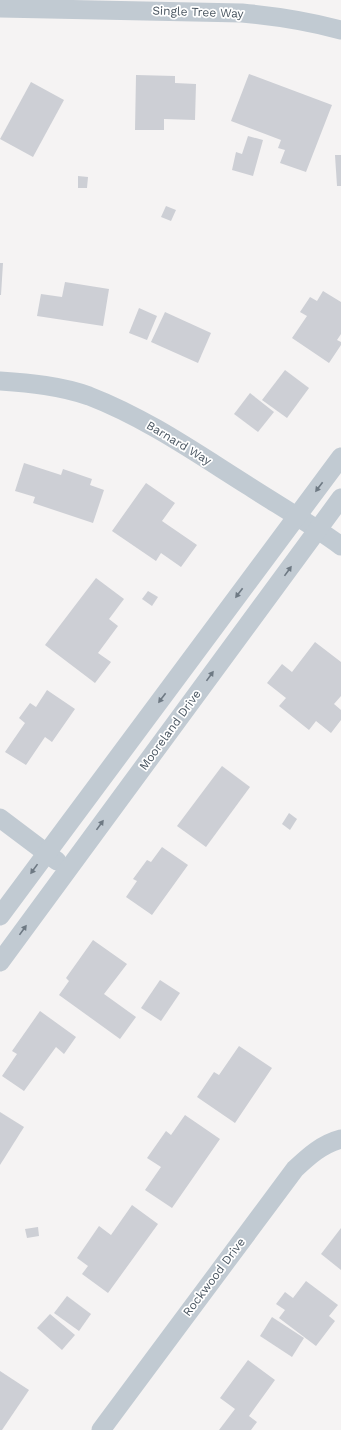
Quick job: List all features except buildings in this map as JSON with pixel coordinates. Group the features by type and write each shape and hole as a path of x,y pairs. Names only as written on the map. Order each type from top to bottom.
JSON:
{"street":[{"name":"Single Tree Way","path":"0,8 242,13 270,15 322,24 341,30"},
{"name":"Barnard Way","path":"0,381 55,387 88,396 119,409 149,424 194,451 341,546"},
{"path":"0,916 341,457"},
{"name":"Mooreland Drive","path":"0,962 341,498"},
{"path":"0,818 68,869"},
{"name":"Rockwood Drive","path":"101,1430 295,1169 312,1154 330,1142 341,1139"}]}
